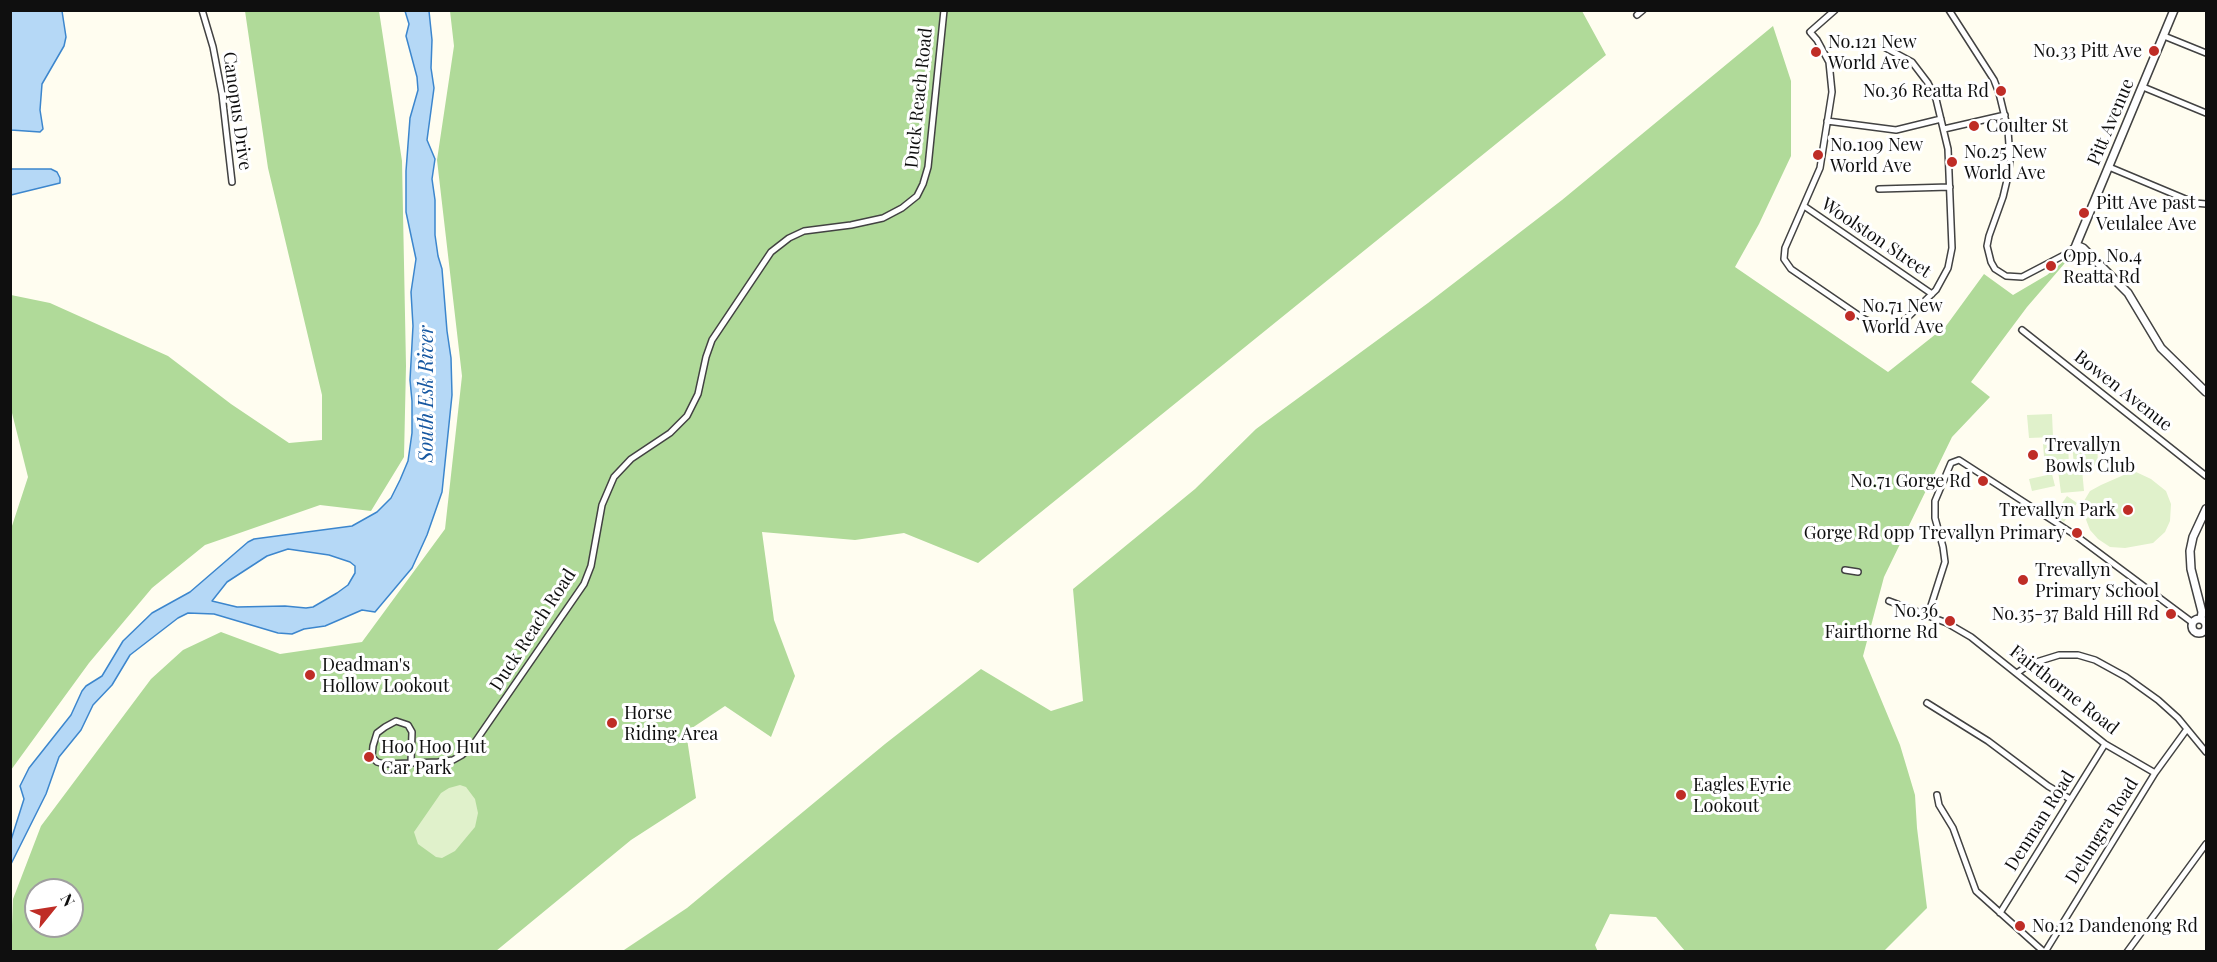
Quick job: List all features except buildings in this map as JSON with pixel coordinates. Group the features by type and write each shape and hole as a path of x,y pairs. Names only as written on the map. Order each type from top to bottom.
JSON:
{"street":[{"name":"Canopus Drive","path":"202,10 213,47 222,94 232,182"},
{"name":"Duck Reach Road","path":"411,762 411,728 399,721 385,727 375,738 371,752 372,759 384,764 438,762 456,759 468,751 584,584 591,566 602,505 614,477 631,459 670,433 687,416 698,394 712,340 771,252 789,238 804,231 884,218 902,208 916,196 923,184 928,167 944,10"},
{"path":"1638,15 1643,10"},
{"path":"1835,10 1810,32 1822,48 1830,71 1832,93 1820,168 1783,254 1786,264 1864,319 1877,326 1895,326 1905,320 1932,294 1944,277 1950,258 1950,187 1948,149 1933,92 1917,68 1906,58 1884,46"},
{"path":"1949,10 1994,80 2005,115 2010,160 2003,197 1987,246 1995,269 2006,276 2022,278 2068,253 2076,245 2083,248 2128,293 2161,348 2206,392"},
{"name":"Pitt Avenue","path":"2076,245 2164,36 2172,11"},
{"path":"2164,36 2206,53"},
{"path":"2142,87 2206,113"},
{"path":"1944,129 2005,115"},
{"path":"1827,120 1896,130 1941,119"},
{"path":"2109,167 2206,204"},
{"path":"1879,189 1950,187"},
{"name":"Woolston Street","path":"1804,206 1932,294"},
{"name":"Bowen Avenue","path":"2022,330 2206,476"},
{"path":"1928,615 1945,562 1936,519 1935,501 1953,461 1964,461 2075,535 2193,623 2195,631 2205,633 2191,569 2190,551 2193,537 2206,509"},
{"path":"1845,570 1858,572"},
{"name":"Fairthorne Road","path":"1889,602 1928,615 1971,637 2105,744 2155,773"},
{"path":"2193,623 2197,619 2201,620"},
{"path":"2017,673 2030,664 2059,655 2088,657 2117,671 2150,694 2172,712 2206,752"},
{"path":"1927,703 1988,741 2070,800"},
{"name":"Delungra Road","path":"2045,951 2155,773 2187,729"},
{"name":"Denman Road","path":"2000,913 2105,744"},
{"path":"1937,795 1939,805 1953,828 1976,891 2045,951"},
{"path":"2127,951 2206,844"}],"green space":[{"path":"245,11 379,11 402,161 406,366 404,457 371,511 320,505 205,545 152,588 89,663 11,770 11,529 28,477 11,409 11,295 50,303 168,356 231,404 289,443 322,440 322,395 268,168"},
{"path":"450,11 1582,11 1606,55 978,563 904,533 855,540 762,532 774,620 795,676 771,737 725,706 686,732 696,798 631,840 496,951 11,952 13,899 41,826 151,679 183,650 221,632 280,654 362,642 445,529 462,376 437,160 454,46"},
{"path":"1773,26 1791,81 1791,156 1759,224 1735,267 1888,372 1946,326 1984,274 2013,295 2047,275 2064,261 2065,263 2027,307 1971,382 1990,397 1952,437 1884,577 1863,656 1900,745 1915,795 1927,908 1884,951 1685,951 1656,917 1610,914 1595,945 1598,952 621,952 687,908 885,744 981,669 1051,711 1083,701 1073,589 1195,489 1256,429 1428,303 1562,200"},
{"path":"2052,414 2053,437 2029,438 2027,415"},
{"path":"2097,441 2098,465 2074,467 2072,442"},
{"path":"2068,442 2069,467 2045,469 2043,444"},
{"path":"2082,469 2084,491 2061,493 2058,470"},
{"name":"Trevallyn Park","path":"2136,472 2151,479 2166,491 2171,504 2170,521 2165,532 2153,543 2125,548 2110,547 2090,530 2085,517 2084,501 2090,491 2126,474"},
{"path":"2052,474 2055,486 2032,491 2029,479"},
{"path":"2067,496 2077,503 2064,522 2054,515"},
{"path":"460,785 466,787 475,799 478,813 475,827 455,851 442,858 436,857 418,844 414,832 441,793"}],"water":[{"path":"10,11 62,11 66,37 64,46 42,84 40,110 43,129 40,132 11,130"},
{"name":"South Esk River","path":"405,11 429,11 434,88 427,140 435,159 432,179 435,200 435,235 442,269 451,358 452,395 442,492 427,535 412,568 375,612 362,610 325,626 304,629 292,634 278,633 214,614 188,613 178,618 130,655 112,685 93,705 81,730 59,757 46,794 11,864 11,840 24,799 20,786 29,768 71,715 82,691 102,676 123,641 152,613 190,592 248,542 254,539 352,526 377,512 391,498 400,480 408,461 412,433 411,292 416,259 406,212 410,118 418,90 417,77 406,36 409,24","holes":["288,549 329,555 350,562 355,566 355,573 348,585 313,607 237,607 212,601 227,582 267,556"]},
{"path":"11,169 51,169 57,172 60,183 11,195"}],"place":[{"name":"No.33 Pitt Ave","path":"2154,51"},
{"name":"No.121 New World Ave","path":"1816,52"},
{"name":"No.36 Reatta Rd","path":"2001,91"},
{"name":"Coulter St","path":"1974,126"},
{"name":"No.109 New World Ave","path":"1818,155"},
{"name":"No.25 New World Ave","path":"1952,162"},
{"name":"Pitt Ave past Veulalee Ave","path":"2084,213"},
{"name":"Opp. No.4 Reatta Rd","path":"2051,266"},
{"name":"No.71 New World Ave","path":"1850,316"},
{"name":"Trevallyn Bowls Club","path":"2033,455"},
{"name":"No.71 Gorge Rd","path":"1983,481"},
{"name":"Trevallyn Park","path":"2128,510"},
{"name":"Gorge Rd opp Trevallyn Primary","path":"2077,533"},
{"name":"Trevallyn Primary School","path":"2023,580"},
{"name":"No.35-37 Bald Hill Rd","path":"2171,614"},
{"name":"No.36 Fairthorne Rd","path":"1950,621"},
{"name":"Deadman's Hollow Lookout","path":"310,675"},
{"name":"Horse Riding Area","path":"612,723"},
{"name":"Hoo Hoo Hut Car Park","path":"369,757"},
{"name":"Eagles Eyrie Lookout","path":"1681,795"},
{"name":"No.12 Dandenong Rd","path":"2020,926"}]}
